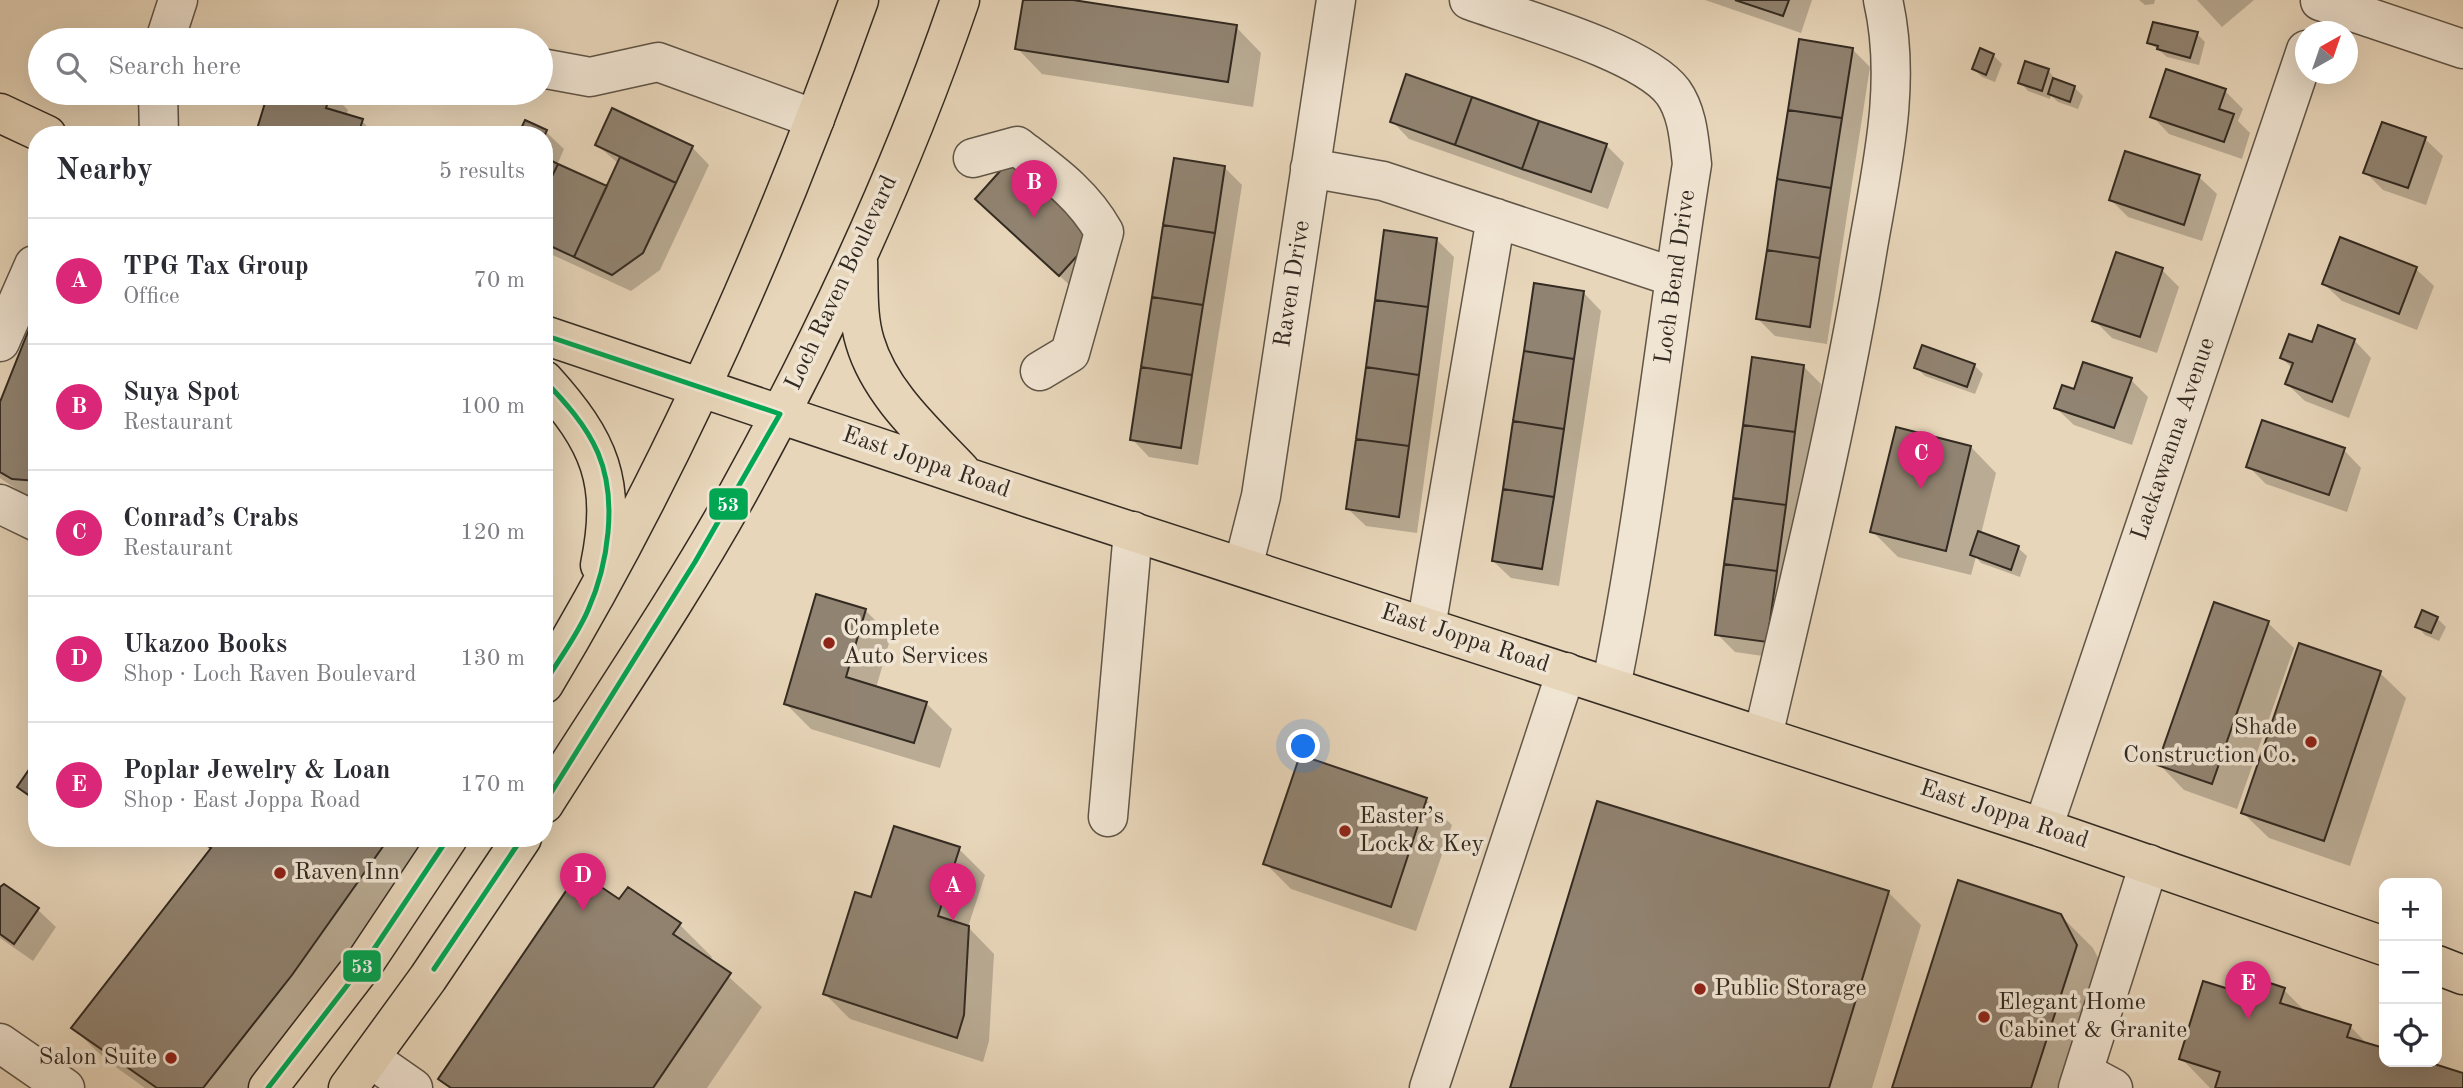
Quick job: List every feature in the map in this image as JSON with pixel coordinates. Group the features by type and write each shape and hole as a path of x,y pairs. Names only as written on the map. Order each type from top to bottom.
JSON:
{"main road":[{"path":"553,668 592,601 703,388 815,119 859,0"},
{"name":"Loch Raven Boulevard","path":"553,790 737,494 780,414 858,256 960,0"},
{"path":"0,113 28,126"},
{"path":"858,256 860,321 865,343 886,387 924,433 968,477"},
{"name":"East Joppa Road","path":"553,338 968,477 2043,828 2379,944"},
{"path":"553,390 573,413 602,464 607,496 607,530 592,601"},
{"path":"268,1088 366,961 442,847"},
{"path":"348,1088 516,847"},
{"path":"2442,967 2463,975"}],"street":[{"path":"169,28 178,0"},
{"name":"Raven Drive","path":"1243,567 1261,496 1336,0"},
{"name":"Loch Bend Drive","path":"1469,0 1623,58 1652,74 1673,93 1688,125 1692,164 1629,599 1611,687"},
{"path":"1763,736 1792,622 1848,367 1889,120 1891,34 1883,0"},
{"path":"2317,11 2463,49"},
{"path":"553,70 590,77 658,62 815,119"},
{"name":"Lackawanna Avenue","path":"2043,828 2295,80"},
{"path":"158,105 159,126"},
{"path":"973,158 1017,146 1067,183 1092,211 1104,232 1070,353 1040,372"},
{"path":"1310,168 1383,181 1674,277"},
{"path":"1426,627 1496,218"},
{"path":"0,342 28,282"},
{"path":"0,504 28,518"},
{"path":"1108,817 1133,531"},
{"path":"1429,1088 1566,673"},
{"path":"2092,1083 2149,864"},
{"path":"0,1043 49,1084"},
{"path":"370,1058 413,1088"}],"building":[{"path":"1023,0 1073,0 1237,25 1228,82 1015,49"},
{"path":"1735,0 1789,0 1783,16"},
{"path":"2153,22 2198,32 2190,58 2157,49 2158,46 2147,43"},
{"path":"1799,39 1853,48 1842,118 1788,110"},
{"path":"1980,48 1994,54 1986,75 1972,69"},
{"path":"2025,61 2049,69 2042,91 2018,83"},
{"path":"2166,69 2226,89 2219,109 2234,114 2224,142 2150,117"},
{"path":"1406,74 1472,97 1455,145 1390,122"},
{"path":"2053,78 2075,86 2070,102 2048,94"},
{"path":"1472,97 1539,121 1522,169 1455,145"},
{"path":"264,105 327,105 326,108 363,119 361,126 258,126"},
{"path":"612,108 693,146 676,183 595,145"},
{"path":"1788,110 1842,118 1831,188 1777,179"},
{"path":"525,120 538,126 522,126"},
{"path":"1539,121 1607,144 1591,192 1522,169"},
{"path":"2382,122 2426,137 2408,188 2363,173"},
{"path":"2125,151 2200,175 2184,225 2109,200"},
{"path":"620,157 676,183 643,253 612,275 574,257"},
{"path":"1174,158 1225,166 1215,233 1163,225"},
{"path":"1010,160 1094,237 1059,276 975,199"},
{"path":"553,162 558,164 553,174"},
{"path":"558,164 607,186 574,257 553,247 553,174"},
{"path":"1777,179 1831,188 1820,258 1767,250"},
{"path":"1163,225 1215,233 1203,305 1152,297"},
{"path":"1384,230 1437,238 1428,307 1375,300"},
{"path":"2340,237 2417,267 2399,314 2322,284"},
{"path":"1767,250 1820,258 1810,327 1756,319"},
{"path":"2116,252 2163,268 2140,337 2092,321"},
{"path":"1534,283 1584,291 1574,359 1524,351"},
{"path":"1152,297 1203,305 1192,375 1141,367"},
{"path":"1375,300 1428,307 1419,375 1366,367"},
{"path":"2318,325 2355,339 2332,402 2285,384 2293,363 2280,358 2289,334 2312,342"},
{"path":"28,332 28,480 12,479 0,472 0,402"},
{"path":"1922,345 1975,364 1967,387 1914,368"},
{"path":"1524,351 1574,359 1564,429 1513,421"},
{"path":"1752,357 1804,365 1795,432 1743,425"},
{"path":"2083,362 2132,378 2114,428 2054,408 2062,385 2074,389"},
{"path":"1141,367 1192,375 1181,448 1130,440"},
{"path":"1366,367 1419,375 1409,446 1356,439"},
{"path":"2262,420 2345,448 2329,495 2246,467"},
{"path":"1513,421 1564,429 1554,497 1503,489"},
{"path":"1743,425 1795,432 1786,505 1733,498"},
{"path":"1896,427 1971,446 1946,551 1870,532"},
{"path":"1356,439 1409,446 1399,517 1346,509"},
{"path":"1503,489 1554,497 1542,569 1492,561"},
{"path":"1733,498 1786,505 1777,571 1724,564"},
{"path":"1978,531 2019,546 2011,570 1970,555"},
{"path":"1724,564 1777,571 1767,642 1715,635"},
{"name":"Complete Auto Services","path":"816,594 866,609 846,677 927,702 914,743 784,704"},
{"path":"2214,602 2269,621 2212,784 2157,765"},
{"path":"2422,610 2438,617 2431,633 2415,627"},
{"name":"Shade Construction Co.","path":"2299,643 2381,671 2324,841 2241,813"},
{"name":"Easter’s Lock & Key","path":"1300,755 1427,798 1391,907 1263,864"},
{"path":"28,771 28,795 17,787"},
{"name":"Public Storage","path":"1597,801 1889,891 1829,1088 1510,1088"},
{"path":"894,826 960,847 938,916 969,926 964,1015 957,1038 823,994 855,892 871,897"},
{"path":"383,847 292,975 203,1088 157,1088 71,1028 211,848"},
{"path":"579,872 619,899 628,887 681,923 673,934 731,973 653,1088 451,1088 438,1079"},
{"name":"Elegant Home Cabinet & Granite","path":"1958,880 2061,914 2077,945 2031,1088 1892,1088"},
{"path":"4,884 39,908 14,944 0,934 0,887"},
{"path":"2203,981 2261,999 2267,982 2285,988 2280,1003 2351,1025 2347,1037 2379,1047 2379,1067 2442,1066 2463,1073 2463,1088 2215,1088 2220,1072 2179,1059"}],"transit line":[{"name":"53","path":"553,338 780,414 695,562 553,790"},
{"name":"53","path":"553,390 574,414 598,453 608,491 609,511 605,553 595,592 579,629 553,670"},
{"name":"53","path":"268,1088 366,961 442,847"},
{"name":"53","path":"434,969 516,847"}],"place":[{"name":"Suya Spot","path":"1034,218"},
{"name":"Conrad’s Crabs","path":"1921,489"},
{"name":"Complete Auto Services","path":"829,643"},
{"name":"Shade Construction Co.","path":"2311,742"},
{"name":"Easter’s Lock & Key","path":"1345,831"},
{"name":"Raven Inn","path":"280,873"},
{"name":"Ukazoo Books","path":"583,911"},
{"name":"TPG Tax Group","path":"953,921"},
{"name":"Public Storage","path":"1700,989"},
{"name":"Elegant Home Cabinet & Granite","path":"1984,1017"},
{"name":"Poplar Jewelry & Loan","path":"2248,1019"},
{"name":"Salon Suite","path":"171,1058"}]}
